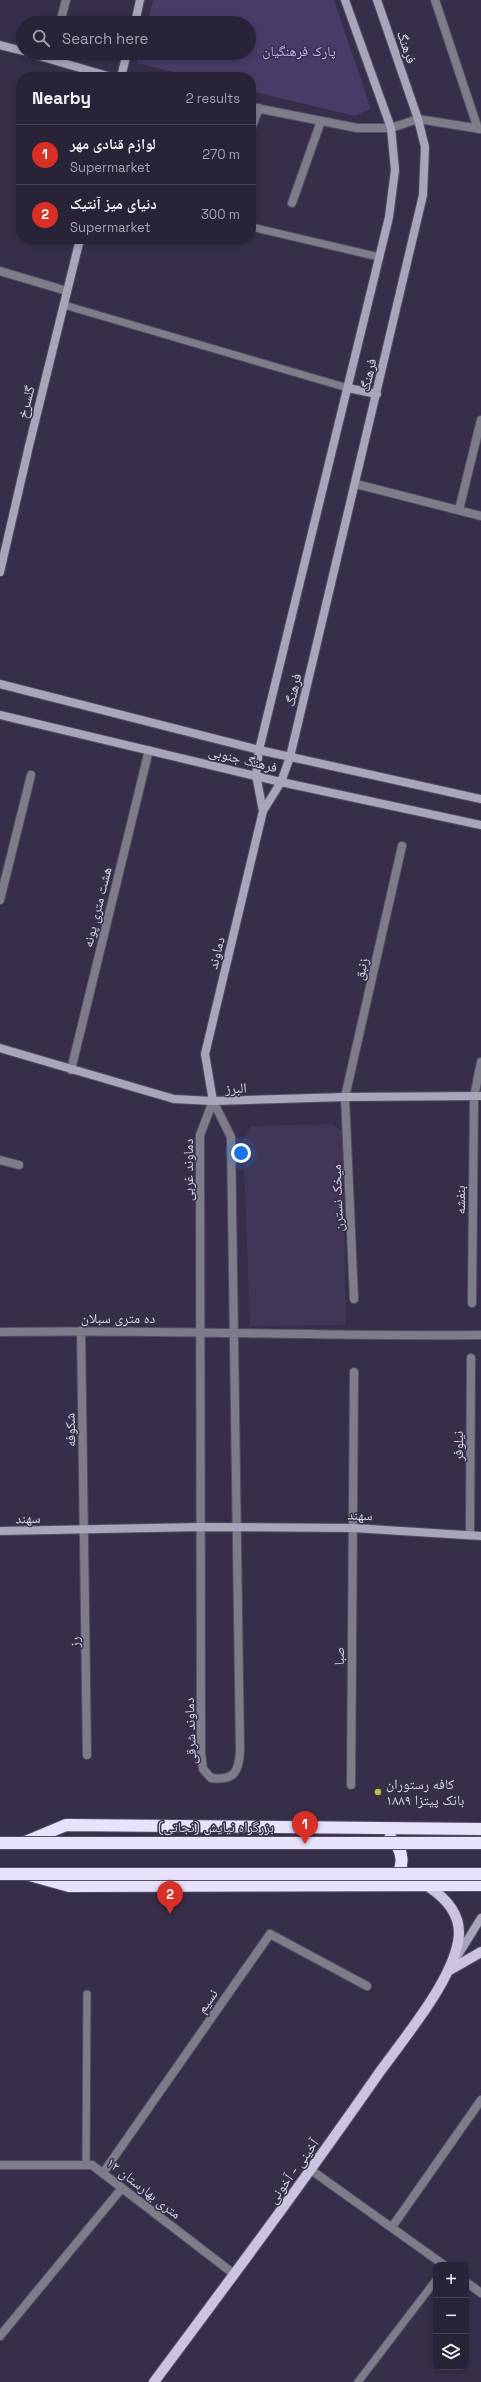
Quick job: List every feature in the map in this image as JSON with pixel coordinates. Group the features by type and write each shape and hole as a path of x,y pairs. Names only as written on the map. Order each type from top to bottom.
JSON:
{"highway":[{"path":"23,1843 66,1825 481,1829"},
{"path":"376,1828 392,1839 399,1848 402,1858 401,1868 395,1877 383,1887"},
{"name":"بزرگراه نیایش (نجاتی)","path":"0,1843 481,1843"},
{"path":"0,1874 481,1874"},
{"path":"26,1874 69,1886 429,1887 481,1885"}],"main road":[{"path":"429,1887 446,1899 457,1920 458,1942 448,1971"},
{"path":"448,1971 481,1952"},
{"name":"آخینی - آخونی","path":"154,2382 311,2170 414,2024 448,1971"}],"street":[{"path":"62,16 66,0"},
{"path":"137,16 140,0"},
{"name":"فرهنگ","path":"264,811 256,775 259,750 380,257 389,217 396,170 391,128 345,0"},
{"name":"فرهنگ","path":"264,811 281,782 290,757 424,195 425,147 418,120 377,0"},
{"path":"256,107 357,128 391,128 418,120 480,129 435,0"},
{"path":"0,45 16,49"},
{"path":"63,60 97,72"},
{"path":"122,72 125,60"},
{"path":"292,203 322,121"},
{"name":"گلسرخ","path":"0,572 79,244"},
{"path":"0,271 67,291"},
{"path":"348,388 377,394"},
{"path":"459,510 481,420"},
{"path":"356,484 481,516"},
{"path":"0,684 259,750 481,799"},
{"name":"فرهنگ جنوبی","path":"0,715 281,782 481,825"},
{"name":"هشت متری پونه","path":"71,1070 149,750"},
{"path":"0,900 31,775"},
{"name":"دماوند","path":"213,1101 205,1054 264,811"},
{"name":"زنبق","path":"345,1097 402,846"},
{"name":"البرز","path":"0,1048 174,1099 213,1101 345,1097 477,1096"},
{"name":"بنفشه","path":"472,1303 477,1096 481,1062"},
{"name":"میخک نسترن","path":"345,1097 354,1299"},
{"path":"213,1101 231,1137 237,1527"},
{"name":"دماوند غربی","path":"201,1527 200,1135 213,1101"},
{"path":"0,1160 18,1164"},
{"name":"شکوفه","path":"81,1331 86,1529"},
{"name":"ده متری سبلان","path":"0,1332 201,1332 353,1336 481,1335"},
{"name":"نیلوفر","path":"470,1534 471,1358"},
{"path":"353,1528 354,1372"},
{"name":"سهند","path":"0,1531 201,1527 353,1528 470,1534 481,1536"},
{"name":"دماوند شرقی","path":"201,1527 201,1754 204,1769 211,1778 222,1780 233,1775 239,1765 240,1751 237,1527"},
{"name":"صبا","path":"351,1785 353,1528"},
{"name":"رز","path":"86,1529 88,1756"},
{"path":"448,1971 481,1918"},
{"name":"نسیم","path":"103,2173 270,1934 367,1986"},
{"path":"392,2227 481,2100"},
{"name":"۱۲ متری بهارستان","path":"0,2165 92,2165 234,2274"},
{"path":"311,2170 440,2262"},
{"path":"0,2336 122,2188"},
{"path":"469,2284 481,2293"}],"lane":[{"path":"256,228 380,257"},
{"path":"64,305 348,388"},
{"path":"86,2165 87,1994"},
{"path":"358,2382 433,2284"}],"shaded area":[{"path":"333,1124 342,1131 346,1325 250,1326 243,1139 251,1126"}],"green space":[{"name":"پارک فرهنگیان","path":"153,0 334,0 371,109 355,116 256,92 256,72 173,72 137,63 138,60 256,60 256,16 149,16"}],"place":[{"name":"کافه رستوران بانک پیتزا ۱۸۸۹","path":"378,1792"},
{"name":"لوازم قنادی مهر","path":"305,1844"},
{"name":"دنیای میز آنتیک","path":"170,1914"}]}
